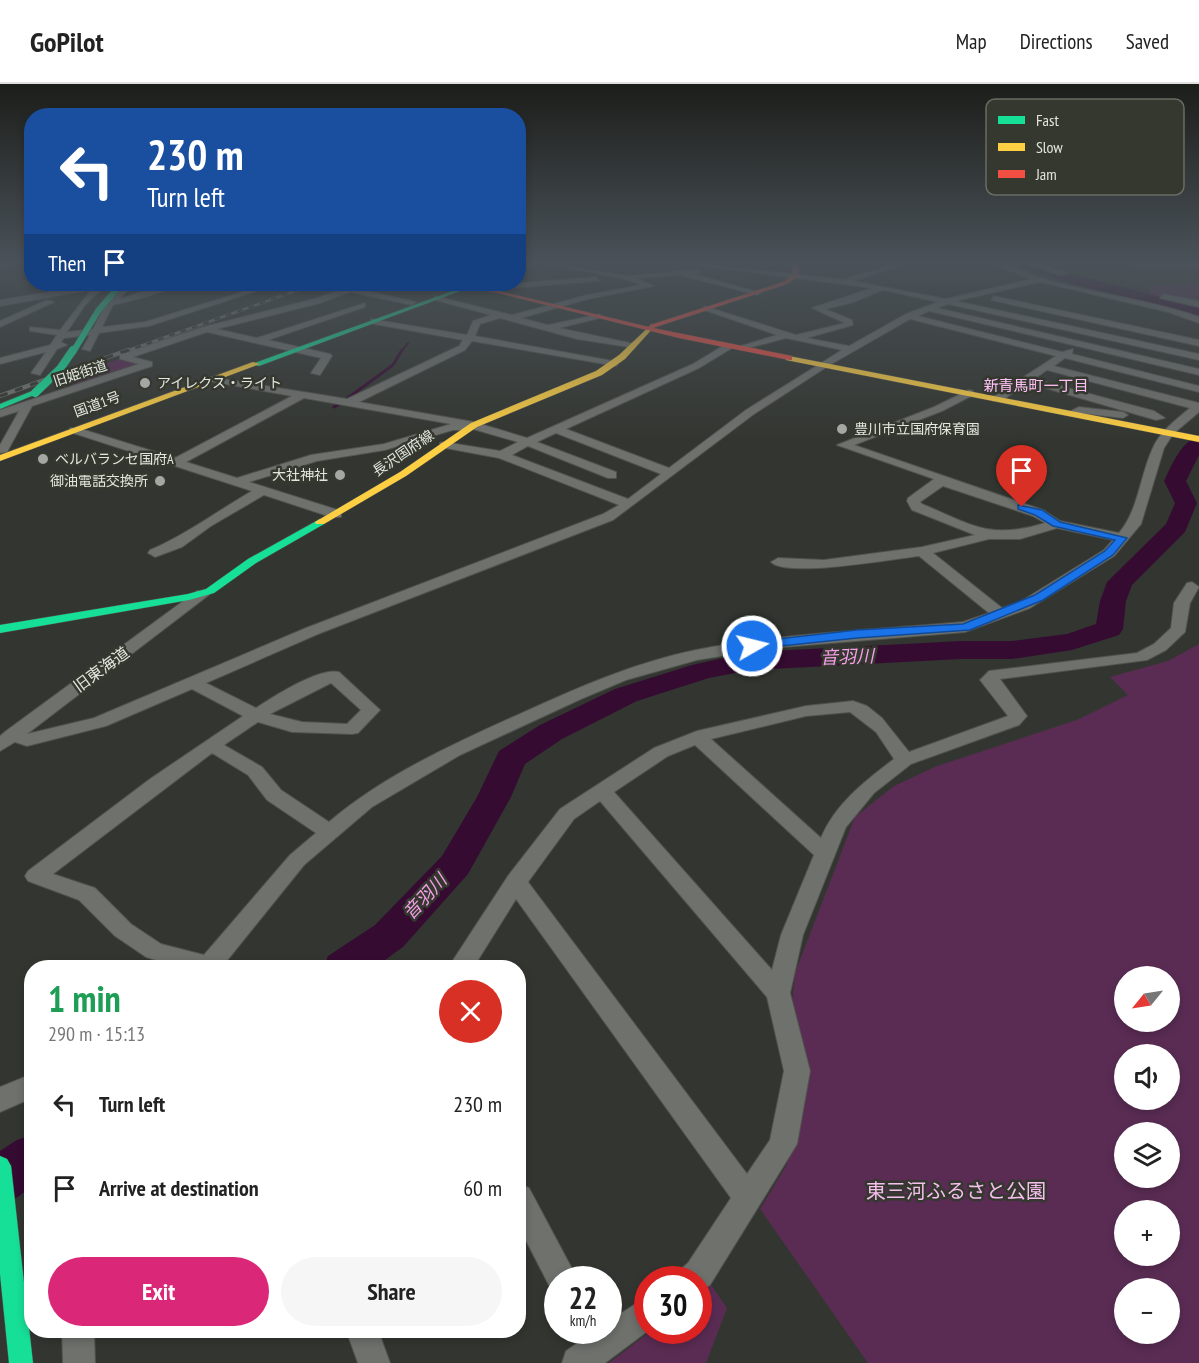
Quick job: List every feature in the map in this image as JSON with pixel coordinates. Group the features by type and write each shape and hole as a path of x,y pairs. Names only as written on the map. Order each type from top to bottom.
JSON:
{"main road":[{"path":"0,403 29,390 54,370 79,321"},
{"path":"0,408 35,393 60,376 89,321"},
{"name":"国道1号","path":"1,453 75,430 363,321"},
{"name":"国道1号","path":"1,453 292,348 374,321"},
{"path":"615,321 729,346 1199,439"},
{"name":"長沢国府線","path":"0,629 202,594 252,561 403,474 474,425 584,380 613,364 647,329 661,321"},
{"path":"0,1166 21,1363"}],"street":[{"path":"36,373 68,321"},
{"path":"33,329 89,346 101,321"},
{"path":"0,361 59,338 157,321"},
{"path":"206,329 233,321"},
{"path":"269,321 297,327"},
{"path":"258,341 316,321"},
{"path":"374,321 613,364"},
{"path":"348,403 462,348 470,339 476,323 483,321"},
{"path":"521,321 632,346"},
{"path":"547,328 577,321"},
{"path":"745,321 790,336 853,350"},
{"path":"744,348 790,336 849,325 846,321"},
{"path":"6,740 27,740 100,722 312,631 608,517 671,473 728,427 825,364 901,321"},
{"path":"928,321 1199,389"},
{"path":"981,321 1199,372"},
{"path":"1037,321 1199,357"},
{"path":"1095,321 1199,343"},
{"path":"997,399 1115,321"},
{"path":"1188,328 1199,330"},
{"path":"206,329 327,356 316,373"},
{"name":"旧姫街道","path":"28,404 149,364 123,357 206,329"},
{"path":"502,455 555,429 590,416 647,386 696,366 729,346"},
{"path":"1046,368 1198,407"},
{"path":"214,379 474,425 528,442 612,475"},
{"path":"1028,380 1150,413 1160,418"},
{"path":"969,393 938,409 843,445 1038,513 1056,524 1122,538"},
{"path":"177,462 302,395"},
{"path":"0,414 28,404"},
{"path":"1,453 28,404"},
{"path":"214,960 297,860 365,802 453,751 620,676 696,655 771,643 965,627 1001,615 1053,589 1109,553 1134,524 1158,448 1169,432 1198,407"},
{"path":"1072,413 1079,410 1182,422"},
{"path":"237,482 315,458 385,447 453,427 474,425"},
{"path":"555,429 671,473"},
{"path":"75,430 336,514"},
{"path":"444,445 502,455 629,504"},
{"path":"589,487 640,463"},
{"path":"941,481 913,501 917,507 986,535 1020,535 1056,524"},
{"path":"155,553 177,544 206,522 264,490"},
{"path":"778,562 824,564 922,551 977,540 986,535"},
{"path":"922,551 1001,615"},
{"path":"704,1266 783,1144 797,1071 778,993 792,935 837,824 867,789 904,760 1013,721 1018,716 989,680 995,675 1141,657 1160,647 1179,629 1182,603 1192,586"},
{"name":"旧東海道","path":"6,740 202,594"},
{"path":"184,960 154,951 123,930 87,894 36,876 122,808 211,745 258,714 273,704 333,675 371,710 352,729 319,729 274,722 258,714 193,683"},
{"path":"465,960 516,882 567,814 661,752 696,737 796,713 853,706 867,712 898,747 904,760"},
{"path":"696,737 826,854"},
{"path":"211,745 255,771 274,795 329,832"},
{"path":"602,791 778,993"},
{"path":"516,882 748,1198"},
{"path":"0,1100 24,1089"},
{"path":"526,1211 555,1266"},
{"path":"589,1347 634,1320"},
{"path":"78,1338 80,1363"},
{"path":"365,1338 374,1363"}],"green space":[{"path":"118,359 140,365 65,390 89,371"},
{"name":"東三河ふるさと公園","path":"1199,644 1199,1363 868,1363 760,1209 786,1166 810,1077 791,1015 795,973 855,817 894,786 937,766 1077,720 1128,695 1110,677 1168,661"},
{"path":"712,1286 727,1308 706,1363 609,1363 634,1344 712,1344"}],"waterway":[{"path":"401,352 408,343"},
{"path":"345,400 393,365 402,350"},
{"path":"334,407 339,404"},
{"name":"音羽川","path":"354,960 389,936 455,865 494,797 511,758 551,732 626,695 702,671 751,661 961,650 1012,650 1072,642 1109,629 1113,601 1120,582 1177,527 1186,503 1175,481 1187,456 1199,442"},
{"name":"音羽川","path":"0,1180 24,1163"}],"railway":[{"path":"124,352 212,321"},
{"path":"0,396 128,350"}],"traffic: fast":[{"path":"35,393 60,369 92,321"},
{"path":"256,364 375,321"},
{"path":"0,407 35,393"},
{"path":"0,629 189,597 210,591 252,561 320,522"},
{"path":"0,1166 21,1363"}],"traffic: slow":[{"path":"320,522 403,474 474,425 599,373 622,357 652,326"},
{"path":"789,358 1199,439"},
{"path":"0,458 256,364"}],"traffic: jam":[{"path":"616,321 789,358"},
{"path":"652,326 668,321"}],"place":[{"name":"アイレクス・ライト","path":"145,383"},
{"name":"豊川市立国府保育園","path":"842,429"},
{"name":"ベルバランセ国府A","path":"43,459"},
{"name":"大社神社","path":"340,475"},
{"name":"御油電話交換所","path":"160,481"}],"district":[{"name":"新青馬町一丁目","path":"1036,386"}],"route":[{"path":"752,646 857,634 965,627 1025,605 1109,553 1122,538 1056,524 1022,507"}]}
